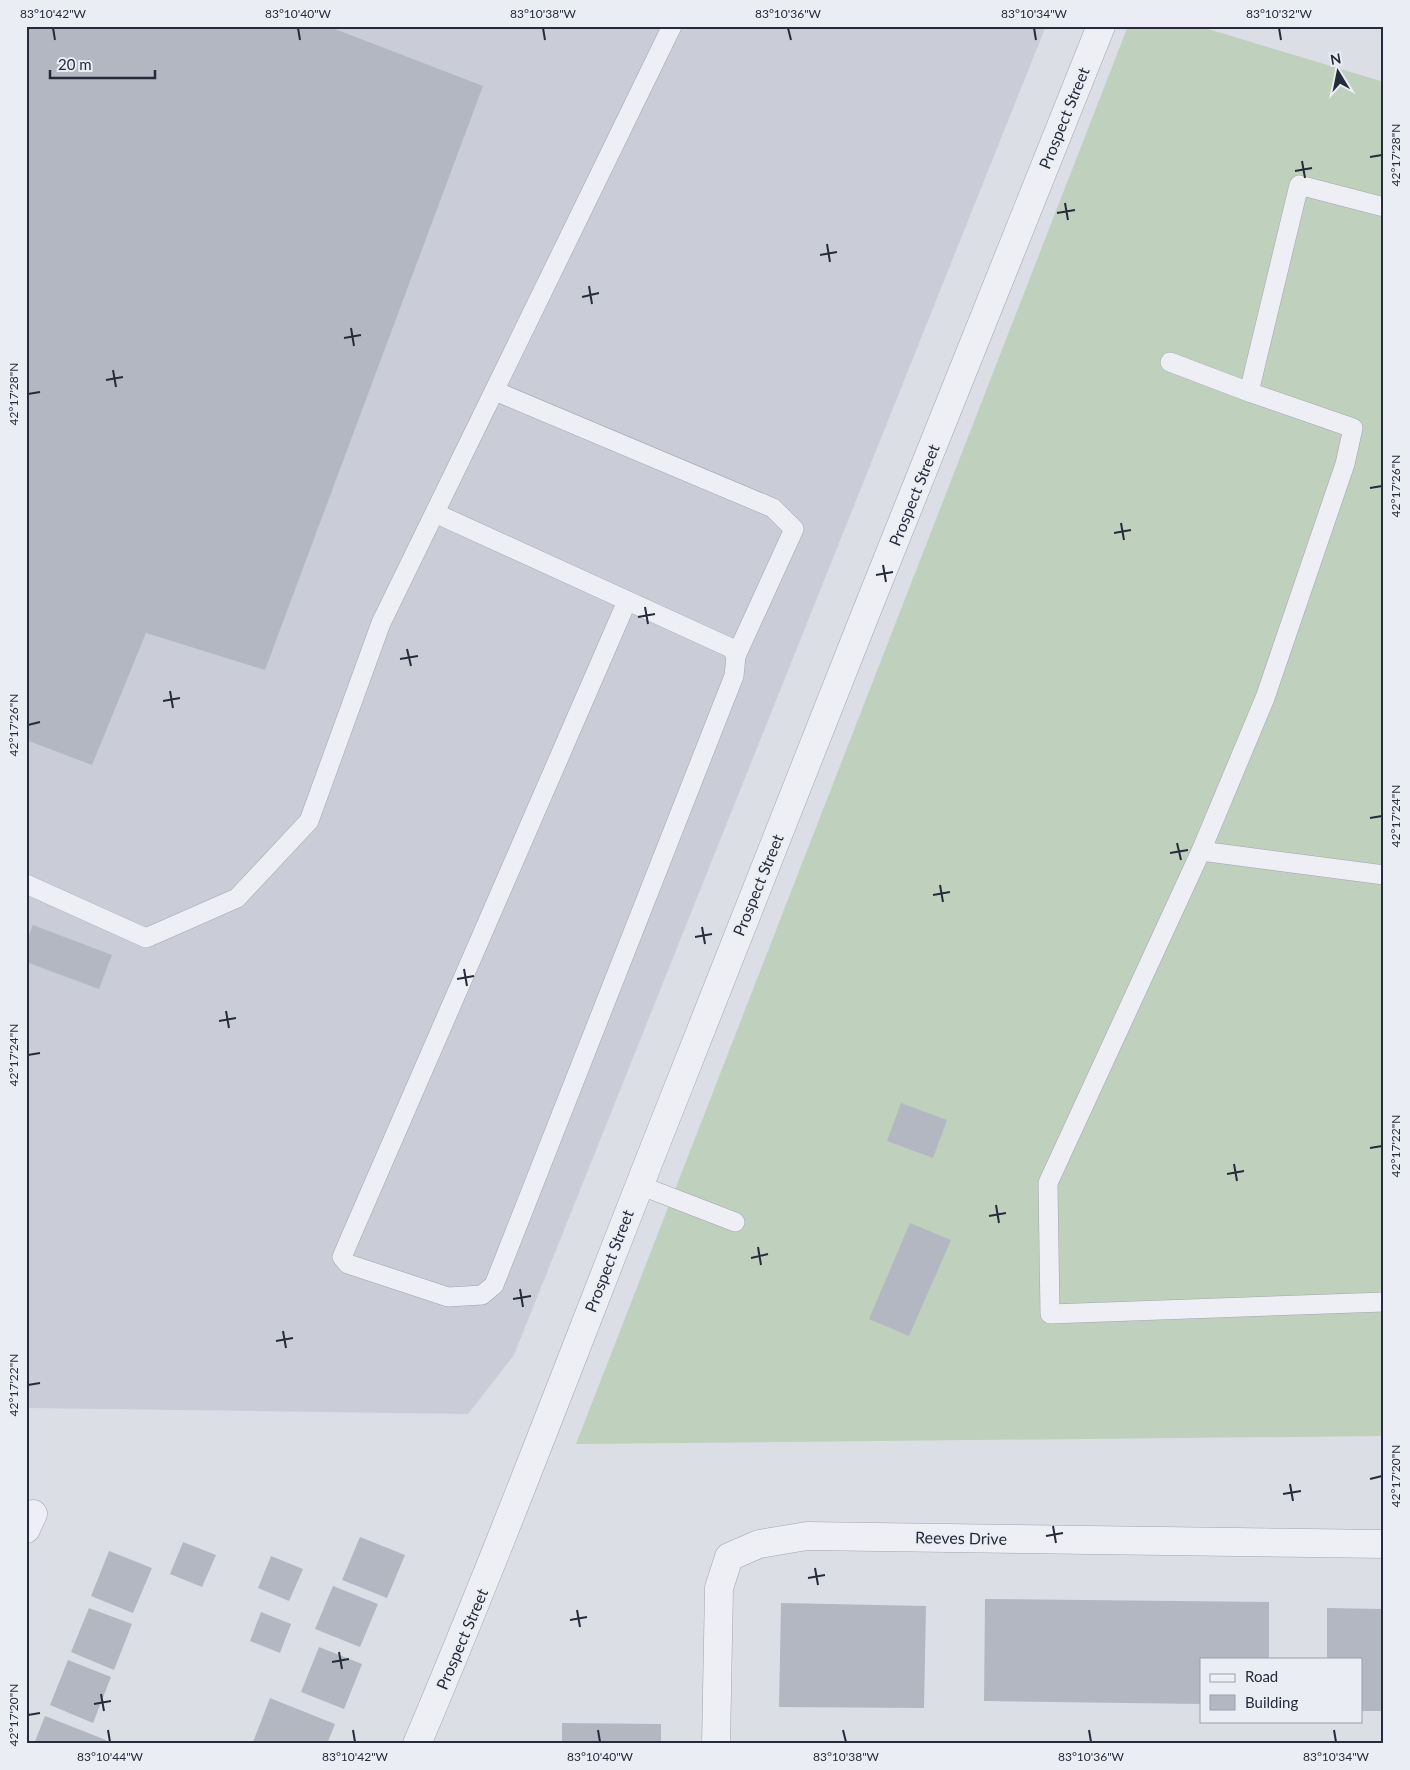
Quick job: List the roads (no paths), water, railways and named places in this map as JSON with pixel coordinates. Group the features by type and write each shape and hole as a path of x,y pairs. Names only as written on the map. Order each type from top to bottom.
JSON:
{"street":[{"name":"Prospect Street","path":"418,1744 486,1582 524,1478 639,1185 1101,26"},
{"name":"Reeves Drive","path":"716,1744 719,1588 729,1557 758,1544 808,1536 1384,1544"}],"lane":[{"path":"26,884 146,938 237,898 309,822 381,623 495,392 666,28"},
{"path":"1249,392 1298,185 1384,208"},
{"path":"1170,362 1353,428 1344,464 1265,698 1202,851 1048,1183 1050,1314 1384,1302"},
{"path":"495,392 773,508 794,529 736,656 734,676 494,1285 482,1295 448,1297 348,1264 342,1257 627,601"},
{"path":"435,513 731,648 736,656"},
{"path":"1202,851 1384,875"},
{"path":"639,1185 735,1222"}]}
